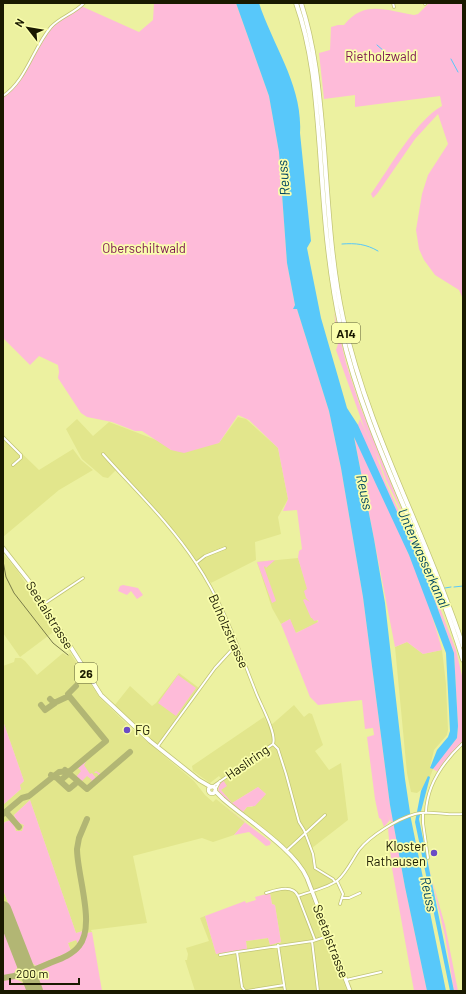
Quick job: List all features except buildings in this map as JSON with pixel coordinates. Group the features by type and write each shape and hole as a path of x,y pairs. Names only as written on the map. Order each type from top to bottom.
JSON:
{"highway":[{"name":"A14","path":"296,3 305,32 312,67 330,265 345,347 366,414 435,578 463,660"},
{"name":"A14","path":"300,3 311,38 317,70 334,266 349,344 373,421 438,576 463,646"}],"main road":[{"name":"Seetalstrasse","path":"3,548 26,576 96,689 138,730 286,851 300,866 350,991"},
{"name":"Seetalstrasse","path":"200,780 208,791 213,790"}],"street":[{"path":"3,96 19,82 28,63 52,27 84,3"},
{"path":"393,3 394,7"},
{"path":"3,438 21,454 21,458 13,465"},
{"name":"Buholzstrasse","path":"103,454 170,528 196,563 219,604 271,728 274,738 273,744 278,749 299,822 306,834 313,854 315,868 336,882"},
{"path":"196,563 205,556 225,548"},
{"path":"44,604 83,578"},
{"path":"158,746 211,674 237,644"},
{"path":"428,858 422,823 423,813 429,792 447,760 463,743"},
{"name":"Hasliring","path":"213,790 221,780 273,744"},
{"path":"311,892 336,882 361,848 379,832 414,814 463,814"},
{"path":"286,851 325,815"},
{"path":"336,882 343,892 343,898 340,904"},
{"name":"Seetalstrasse","path":"266,893 290,889 296,892 298,896 311,892"},
{"path":"343,898 350,898 360,893"},
{"path":"298,896 315,940"},
{"path":"220,955 312,941 329,936"},
{"path":"312,941 318,991"},
{"path":"278,945 285,991"},
{"path":"237,952 242,987 246,991 284,985"},
{"path":"346,980 380,972"}],"shaded area":[{"path":"238,417 246,419 278,448 288,499 278,517 281,534 255,542 256,560 211,583 179,536 103,453 102,455 116,470 108,478 103,477 82,459 66,429 77,419 93,436 109,422 159,441 171,450 219,443"},
{"path":"3,435 39,470 73,449 81,460 93,470 59,490 3,537"},
{"path":"3,554 17,570 56,630 20,657 3,633"},
{"path":"298,558 318,623 295,633 290,619 281,624 272,608 257,562"},
{"path":"407,642 423,654 442,650 446,684 447,735 434,750 430,767 433,769 427,785 417,793 411,792 407,773 395,647"},
{"path":"63,653 67,656 70,653 100,698 132,729 194,781 205,795 213,802 216,799 245,822 234,835 213,842 202,838 133,856 147,923 91,930 92,932 87,933 84,943 77,952 41,970 39,982 42,991 3,991 3,890 32,964 66,954 71,951 68,943 82,938 83,935 83,931 76,933 30,800 14,815 17,822 24,825 22,831 16,831 14,825 6,821 3,823 3,805 21,789 19,785 24,781 3,721 3,666 14,662 15,658 21,658 37,675"},
{"path":"179,673 199,688 157,745 114,706 130,686 152,706"},
{"path":"294,705 304,717 309,713 312,714 323,745 315,751 329,770 341,763 348,820 312,848 308,835 310,829 308,831 306,830 304,834 287,848 247,817 243,812 247,807 252,807 266,794 258,787 232,803 221,790 224,782 219,776 210,783 193,771 192,766 264,717 269,727"},
{"path":"306,834 313,854 315,868 335,882 311,891 306,876 286,851"},
{"path":"289,888 301,894 309,891 347,991 195,991 185,960 187,960 188,954 186,948 209,941 200,918 205,916 216,954 247,949 246,941 268,938 270,944 280,943 275,905 272,904 270,893"}],"green space":[{"name":"Oberschiltwald","path":"154,3 236,3 269,96 279,152 287,263 295,305 293,309 297,309 329,411 341,468 363,597 390,805 405,887 427,991 414,991 392,868 388,829 392,823 386,813 390,820 384,827 381,819 379,818 367,737 374,735 373,728 365,729 362,700 318,705 310,697 281,624 290,619 296,633 318,622 318,620 314,621 311,618 303,600 305,599 310,602 306,598 304,591 307,589 298,558 299,551 302,549 297,510 283,511 288,499 278,448 249,420 238,415 219,443 184,453 171,450 142,431 135,431 112,422 87,417 81,413 58,378 58,365 39,356 30,365 3,338 3,96 18,83 51,28 61,19 81,6 139,32 153,20"},
{"name":"Rietholzwald","path":"429,3 463,3 463,299 459,290 435,275 424,260 419,249 416,230 422,194 428,175 448,144 438,114 415,139 377,194 373,198 371,194 413,133 422,122 442,106 440,96 355,107 355,95 324,99 319,53 330,50 331,27 344,25 359,12 367,10 384,9 414,15 418,14"},
{"path":"334,312 346,363 360,406 406,521 386,480 379,460 364,427 336,350 338,344 333,328 336,327"},
{"path":"360,419 376,454 385,481 422,561 456,650 463,680 463,741 446,760 438,772 433,769 434,766 457,738 458,726 454,653 425,574 365,443 358,425"},
{"path":"354,436 415,568 442,650 423,654 407,642 395,647"},
{"path":"275,560 266,568 265,566 264,567 276,601 272,603 257,562"},
{"path":"123,585 138,588 143,595 137,599 131,591 127,595 118,591 120,586"},
{"path":"178,675 196,688 176,716 158,703"},
{"path":"3,721 24,781 20,785 21,789 3,805"},
{"path":"88,758 84,765 90,774 92,773 96,778 87,787 92,780 87,776 81,782 76,777 81,771 78,768"},
{"path":"96,771 101,774 99,776 97,773 94,773"},
{"path":"223,780 227,786 221,790 232,803 258,787 266,794 255,806 247,807 243,812 247,817 218,793 219,785"},
{"path":"30,800 76,933 83,931 78,944 76,940 68,943 71,951 36,966 31,962 3,890 3,823 10,820 16,831 22,831 24,825 17,822 14,815"},
{"path":"245,822 271,842 270,845 266,846 249,832 234,835"},
{"path":"421,822 431,877 445,925 458,991 454,991 445,936 430,873"},
{"path":"270,893 272,904 275,905 281,942 270,945 268,938 246,941 247,949 216,954 205,916 245,901 246,903 256,900 255,897"},
{"path":"3,928 18,966 13,975 3,976"},
{"path":"92,932 102,991 42,991 39,982 41,970 48,965 75,953 80,949 87,933"},
{"path":"3,979 18,980 24,984 28,991 3,991"}],"water":[{"name":"Reuss","path":"236,3 259,3 292,83 300,116 300,133 311,241 307,248 321,318 347,408 358,425 425,574 454,653 458,726 457,738 433,769 430,768 437,750 448,737 450,731 446,653 409,555 354,437 385,603 411,819 446,991 427,991 405,887 390,805 363,597 341,468 329,411 297,309 293,309 295,305 287,263 279,152 269,96"},
{"path":"428,776 430,777 419,819 454,991 450,991 415,822 421,791"}],"waterway":[{"path":"377,45 392,58 417,56"},
{"path":"451,59 458,72"},
{"path":"342,244 361,244 378,251"},
{"path":"454,587 463,586"},
{"name":"Unterwasserkanal","path":"445,588 451,587"}],"taxiway":[{"path":"68,694 76,686"},
{"path":"3,814 22,798 29,796 59,772 70,771 106,741 69,696 54,703 50,699"},
{"path":"41,705 45,710 55,703"},
{"path":"65,770 87,789 130,752"},
{"path":"51,775 61,780 67,775"},
{"path":"58,779 69,789 75,784"},
{"path":"6,812 19,827"},
{"path":"3,978 27,972 66,956 79,946 84,937 86,913 77,849 79,838 87,819"},
{"path":"21,975 24,971 24,963"},
{"path":"18,976 28,979 33,985"}],"runway":[{"path":"3,909 35,991"}],"railway":[{"path":"3,561 6,577 14,593 53,643 68,655"}],"place":[{"name":"FG","path":"127,730"},
{"name":"Kloster Rathausen","path":"434,853"}]}
